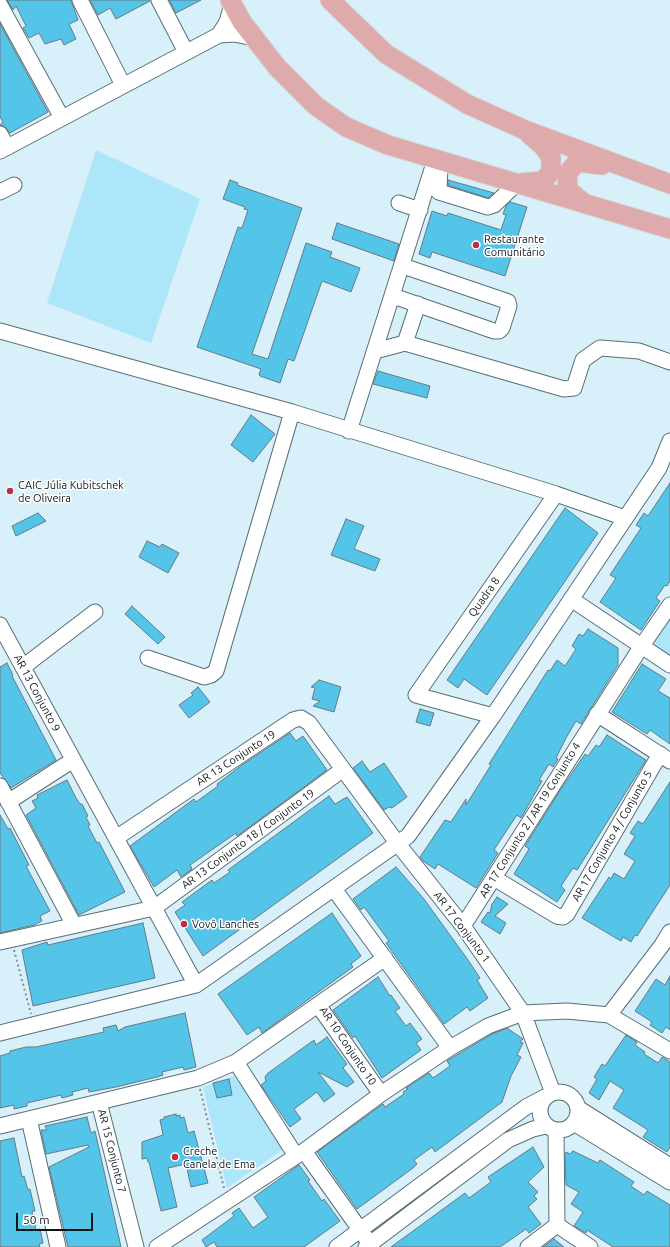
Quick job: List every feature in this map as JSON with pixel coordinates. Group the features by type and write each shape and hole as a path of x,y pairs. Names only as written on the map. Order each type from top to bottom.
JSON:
{"main road":[{"path":"330,0 386,54 467,104 525,130 665,182"},
{"path":"231,2 242,22 277,67 316,106 346,127 388,145 438,161 670,229"},
{"path":"516,184 544,181 551,172 551,157 543,146 525,130"},
{"path":"586,205 568,190 567,174 577,162 595,163 665,182"}],"street":[{"path":"80,0 123,85"},
{"path":"159,0 186,52"},
{"path":"219,35 227,22 231,2"},
{"path":"0,5 62,118"},
{"path":"2,144 62,118 219,35 234,34 254,38"},
{"path":"438,161 439,189 442,195 492,207 516,184"},
{"path":"349,430 376,351 420,210 438,161"},
{"path":"0,192 14,184"},
{"path":"399,203 420,210"},
{"path":"393,296 494,331 500,331 502,328 509,306 508,302 503,300 402,266"},
{"path":"405,343 418,304"},
{"path":"0,331 292,412 556,494 625,518"},
{"path":"376,351 405,343 564,389 574,388 584,360 600,348 639,351 670,362"},
{"path":"148,658 204,677 211,675 216,671 292,412"},
{"path":"0,1033 34,1026 196,985 408,836 492,716 659,468 670,441"},
{"name":"Quadra 8","path":"492,716 416,695 556,494"},
{"path":"571,600 670,665"},
{"name":"AR 17 Conjunto 2 / AR 19 Conjunto 4","path":"463,926 597,714 670,605"},
{"path":"22,667 95,612"},
{"name":"AR 13 Conjunto 9","path":"0,625 196,985"},
{"path":"597,714 665,758"},
{"name":"AR 13 Conjunto 19","path":"116,838 293,720 301,718 309,723 342,770 398,844"},
{"name":"AR 17 Conjunto 4 / Conjunto 5","path":"494,878 557,916 563,917 665,758"},
{"path":"8,802 73,760"},
{"name":"AR 13 Conjunto 18 / Conjunto 19","path":"154,908 342,770"},
{"path":"0,786 74,926"},
{"name":"AR 17 Conjunto 1","path":"398,844 463,926 523,1013 549,1095"},
{"path":"334,889 450,1048"},
{"path":"6,941 154,908"},
{"path":"609,1015 668,942"},
{"name":"AR 10 Conjunto 10","path":"381,1094 318,1005 385,958"},
{"path":"0,1126 198,1078 236,1062 318,1005"},
{"path":"157,1247 300,1153 381,1094 450,1048 488,1026 523,1013 567,1011 609,1015 670,1051"},
{"path":"236,1062 300,1153 360,1230 369,1246 508,1140 532,1129 551,1128 563,1130 576,1116"},
{"path":"337,1247 526,1107 549,1095 566,1093 572,1097 576,1116 670,1182"},
{"path":"549,1095 541,1104 540,1112 542,1120 551,1128 557,1225"},
{"name":"AR 15 Conjunto 7","path":"99,1102 136,1247"},
{"path":"576,1116 670,1166"},
{"path":"29,1119 58,1247"},
{"path":"528,1247 557,1225"},
{"path":"557,1225 590,1247"}],"path":[{"path":"6,941 34,1026"},
{"path":"198,1078 214,1152 228,1201"}],"shaded area":[{"path":"96,150 200,199 151,343 47,303"},
{"path":"670,613 670,660 652,649 651,641"},
{"path":"240,1074 285,1148 227,1188 203,1087"}],"building":[{"path":"7,0 71,0 78,20 69,24 76,39 64,45 61,39 45,44 39,33 29,38 23,28 26,26 16,6 13,10"},
{"path":"90,0 150,1 116,19 110,8 98,15"},
{"path":"169,0 201,0 176,13"},
{"path":"0,24 48,112 10,133 5,127 0,125 3,122 0,117"},
{"path":"230,180 238,183 237,185 302,208 252,354 268,359 306,243 332,252 330,257 360,268 351,292 322,281 294,361 288,359 280,383 260,376 259,374 261,369 197,347 238,227 242,228 248,210 244,209 245,207 223,199"},
{"path":"448,180 494,193 488,198 448,185"},
{"path":"510,202 527,207 505,276 432,252 430,258 419,254 432,211 447,216 448,213 501,230 506,215 503,214 506,206"},
{"path":"337,223 399,244 394,261 332,239"},
{"path":"378,371 430,386 427,398 373,384"},
{"path":"251,415 275,434 253,462 231,445"},
{"path":"670,483 670,581 667,586 665,585 656,598 660,601 641,630 600,602 616,578 610,575 641,528 636,525 644,513 648,516"},
{"path":"565,508 598,533 487,695 464,679 458,688 447,680"},
{"path":"38,513 46,521 16,536 12,526"},
{"path":"346,519 364,526 354,549 380,559 375,571 331,555"},
{"path":"147,541 160,547 162,544 179,553 168,573 139,557"},
{"path":"132,606 165,637 158,644 125,614"},
{"path":"588,629 618,648 618,665 581,724 576,721 556,758 558,759 553,767 549,764 539,780 542,781 521,818 517,815 494,850 498,853 476,888 438,864 435,869 423,861 420,857 445,820 451,822 466,799 466,805 491,765 489,764 548,670 550,671 557,660 565,666 576,649 572,646 579,634 583,636"},
{"path":"7,663 13,675 12,676 56,760 11,788 0,773 0,667"},
{"path":"642,664 666,679 658,691 670,698 670,744 650,730 647,734 612,712"},
{"path":"319,680 341,687 334,712 313,706 320,701 312,699 315,688 311,687"},
{"path":"198,687 210,702 189,718 179,705 193,695 191,693"},
{"path":"420,709 434,713 430,726 416,722"},
{"path":"290,733 296,741 303,736 327,770 237,836 236,833 190,865 192,869 181,877 177,870 154,887 130,846 194,799 196,802 218,786 217,784 242,765"},
{"path":"607,735 646,760 577,870 573,868 561,886 565,890 557,902 514,874 529,849 525,846 561,789 585,754 588,756 596,745 599,747"},
{"path":"362,761 370,772 384,763 407,797 392,808 389,807 384,810 353,768"},
{"path":"67,780 76,798 80,804 82,804 88,816 86,817 90,825 88,826 97,843 99,842 125,892 79,915 26,815 36,808 32,801 38,798 37,795"},
{"path":"670,782 670,885 637,936 635,935 631,942 623,937 621,941 582,918 609,877 611,879 614,873 624,879 635,861 624,854 635,836 630,833 638,821 643,824"},
{"path":"329,796 335,804 347,797 373,833 203,956 175,912 185,905 182,902 212,880 214,883 230,872 228,870"},
{"path":"0,815 8,829 10,828 29,865 26,866 50,911 40,916 42,921 34,925 0,933"},
{"path":"396,867 424,899 468,960 480,978 477,980 488,998 470,1011 467,1007 444,1024 386,943 389,941 364,907 361,910 353,899"},
{"path":"497,897 508,904 495,916 506,923 500,934 481,922 488,912 490,913 492,904"},
{"path":"332,913 361,956 351,964 353,967 262,1033 259,1027 247,1035 218,994"},
{"path":"143,923 155,978 33,1006 22,950 47,942 48,945"},
{"path":"670,976 670,1030 666,1027 662,1033 650,1025 652,1022 635,1011 656,979 665,985"},
{"path":"378,977 390,996 391,995 400,1008 395,1011 406,1026 410,1023 422,1039 416,1043 421,1050 382,1078 355,1036 353,1038 333,1010"},
{"path":"185,1013 196,1067 184,1070 183,1067 162,1072 163,1075 157,1077 116,1087 89,1092 88,1088 72,1092 73,1095 62,1098 61,1095 27,1103 27,1106 14,1109 14,1105 0,1108 0,1056 10,1053 10,1051 26,1047 36,1047 104,1032 103,1028 116,1025 118,1031 125,1027"},
{"path":"507,1028 523,1039 520,1042 523,1043 517,1055 521,1057 511,1076 502,1102 435,1152 432,1147 414,1160 417,1164 413,1168 357,1209 317,1152 383,1104 385,1107 404,1094 403,1092 408,1089 406,1088 429,1073 433,1078 450,1066 447,1061 492,1034"},
{"path":"626,1035 637,1042 635,1045 645,1052 644,1054 658,1063 662,1057 670,1062 670,1147 667,1152 643,1137 648,1130 613,1108 624,1090 610,1081 599,1100 589,1093 597,1079 594,1077 602,1064 605,1066"},
{"path":"327,1037 347,1064 343,1068 354,1082 347,1087 318,1072 335,1094 324,1102 317,1092 294,1109 301,1119 290,1127 261,1085 266,1081 265,1077 268,1073 314,1040 316,1045"},
{"path":"229,1079 232,1095 217,1098 213,1083"},
{"path":"176,1114 176,1116 180,1115 180,1118 184,1117 188,1133 194,1131 208,1183 191,1187 186,1164 168,1168 177,1207 161,1211 149,1162 147,1158 142,1159 142,1142 163,1135 160,1120 164,1119 164,1117"},
{"path":"87,1117 91,1133 95,1131 121,1247 68,1247 49,1167 89,1147 88,1145 46,1154 41,1130 47,1130 45,1126"},
{"path":"14,1138 22,1177 24,1176 28,1190 30,1189 35,1211 32,1211 36,1230 40,1229 43,1243 39,1244 40,1247 0,1247 0,1141"},
{"path":"533,1147 544,1167 528,1182 538,1192 534,1196 537,1199 528,1207 541,1224 529,1233 526,1229 500,1247 391,1247 465,1193 469,1198 491,1182 488,1177"},
{"path":"573,1151 598,1163 600,1160 634,1182 631,1186 644,1195 647,1191 670,1205 670,1247 613,1247 587,1230 586,1233 574,1226 583,1212 571,1204 579,1192 566,1185 565,1154 566,1152 570,1154"},
{"path":"299,1165 322,1201 324,1199 340,1221 304,1247 217,1247 214,1242 206,1247 202,1240 234,1216 232,1213 239,1208 253,1228 268,1217 254,1197"},
{"path":"554,1239 564,1247 543,1247"}],"place":[{"name":"Restaurante Comunitário","path":"476,245"},
{"name":"CAIC Júlia Kubitschek de Oliveira","path":"10,491"},
{"name":"Vovô Lanches","path":"184,924"},
{"name":"Creche Canela de Ema","path":"175,1157"}]}
